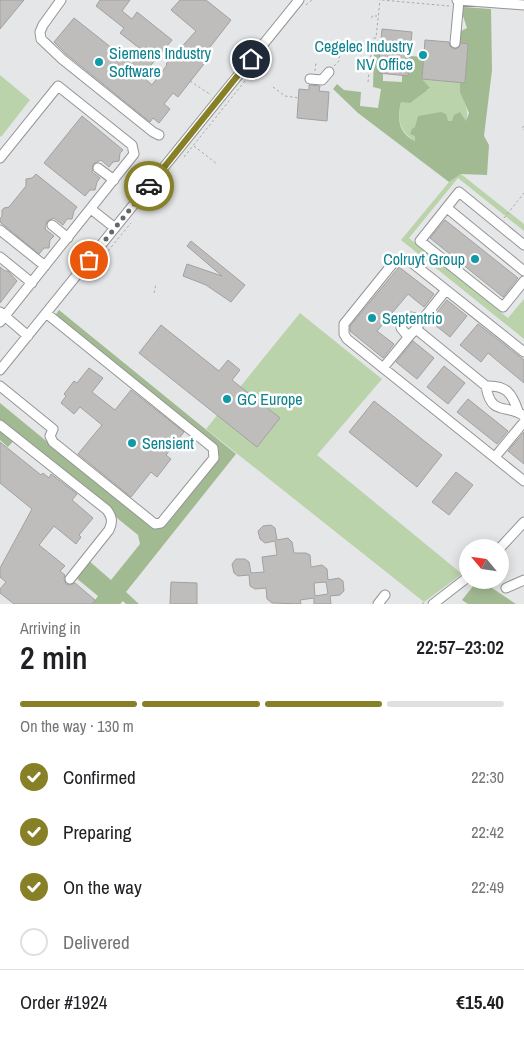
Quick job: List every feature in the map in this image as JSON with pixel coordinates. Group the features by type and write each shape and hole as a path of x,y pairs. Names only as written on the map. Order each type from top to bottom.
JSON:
{"street":[{"path":"61,0 43,25 40,32 41,39 152,132 159,135"},
{"path":"0,370 298,0"},
{"path":"455,42 458,0 511,2 524,5"},
{"path":"310,79 322,80 329,72"},
{"path":"0,158 58,86 132,145 134,154 68,238 2,317 28,336"},
{"path":"98,168 114,180"},
{"path":"524,245 459,192 420,242 502,307 524,281"},
{"path":"447,208 524,271"},
{"path":"91,209 115,228"},
{"path":"52,225 68,238"},
{"path":"0,230 45,266"},
{"path":"0,257 32,282"},
{"path":"524,352 404,259 394,262 344,324 343,330 347,339 524,481"},
{"path":"383,368 446,290"},
{"path":"0,386 53,429 50,436 53,442 154,524 161,523 214,458 213,448 46,313"},
{"path":"416,329 486,386 498,386 507,391 521,414"},
{"path":"486,386 488,397 495,406 521,414"},
{"path":"495,457 524,422"},
{"path":"0,424 112,516 110,530 70,578"},
{"path":"508,539 524,522"},
{"path":"509,587 524,580"},
{"path":"433,604 459,585"},
{"path":"378,604 385,595"}],"path":[{"path":"368,82 371,50 374,38 376,38 380,0"},
{"path":"372,18 372,16 378,16"},
{"path":"329,72 339,61 340,48 375,51"},
{"path":"190,81 200,86 217,101"},
{"path":"273,87 285,96 299,98"},
{"path":"524,126 522,128 524,130"},
{"path":"193,146 217,164"},
{"path":"498,224 524,193"},
{"path":"154,293 156,284"}],"green space":[{"path":"463,7 491,9 492,70 484,136 489,145 487,175 461,174 449,182 358,113 333,89 337,84 344,90 361,92 360,106 378,108 381,89 373,87 374,53 379,54 378,73 383,73 383,81 402,82 402,75 408,75 410,56 424,57 422,79 430,88 410,103 401,102 399,119 405,134 415,141 415,136 410,134 415,127 418,116 441,112 446,114 448,121 452,121 454,115 460,112 466,121 469,113 460,92 460,82 465,83 468,44 458,43 459,32 467,28 463,16"},
{"path":"0,75 30,100 1,137 0,136"},
{"path":"422,79 460,82 467,116 466,122 448,121 415,136 415,141 402,129 399,119 400,108 401,102 430,89"},
{"path":"461,174 524,224 524,231 458,178 409,238 508,318 524,299 524,339 401,240 449,182"},
{"path":"59,310 236,454 126,592 139,604 126,604 123,601 120,604 92,604 98,596 75,577 88,560 111,580 140,544 138,535 17,437 8,447 0,440 0,403 152,528 161,528 168,523 219,457 218,447 54,317"},
{"path":"300,313 382,379 317,455 459,572 459,576 424,602 206,429"},
{"path":"471,589 494,589 516,604 468,604 462,600"}],"building":[{"path":"0,0 24,0 0,29"},
{"name":"Siemens Industry Software","path":"100,0 130,0 122,11 132,19 137,12 172,40 142,76 152,85 166,64 196,31 171,10 180,0 206,0 231,20 207,51 211,55 178,97 173,93 164,104 170,109 159,123 153,118 150,122 66,54 54,42 74,18 132,64 143,51 120,33 124,28 96,6"},
{"path":"382,29 412,32 408,76 378,73"},
{"path":"425,40 449,42 450,46 454,49 458,48 461,43 468,44 465,83 422,79"},
{"path":"309,85 320,86 319,91 329,92 327,121 297,118 299,89 309,90"},
{"path":"82,116 123,150 120,153 119,161 113,162 109,167 101,160 93,164 92,172 100,178 95,190 90,190 85,196 44,163"},
{"path":"36,174 77,207 72,219 67,219 63,225 54,218 47,221 45,229 54,236 50,240 49,248 44,248 39,254 0,222 2,210 9,207 26,186 26,179 32,178"},
{"name":"Colruyt Group","path":"445,220 518,278 503,297 430,238"},
{"path":"191,241 245,285 231,302 206,285 183,276 187,264 222,276 187,246"},
{"path":"0,267 8,271 17,281 0,303"},
{"name":"Septentrio","path":"399,267 434,294 424,307 408,294 377,331 394,344 383,358 350,331 350,326"},
{"path":"447,300 467,316 450,337 430,321"},
{"path":"478,324 524,360 524,383 488,353 481,362 460,345"},
{"name":"GC Europe","path":"161,325 219,371 228,360 240,370 232,380 280,418 257,447 139,353"},
{"path":"413,341 434,358 417,379 396,362"},
{"path":"444,366 465,383 448,404 427,387"},
{"name":"Sensient","path":"89,368 103,378 92,392 115,410 131,390 184,432 166,455 171,459 157,477 151,472 131,497 78,454 102,425 80,407 74,414 61,403 66,396 64,394 74,381 77,383"},
{"path":"468,399 508,431 497,444 457,412"},
{"path":"374,401 442,455 417,487 349,432"},
{"path":"524,432 524,464 508,451"},
{"path":"0,442 41,475 43,473 49,478 51,474 77,494 72,500 93,518 79,535 81,537 76,544 54,526 39,545 65,566 60,571 65,575 66,584 75,583 95,600 92,604 14,604 0,593 0,589 6,582 0,577 0,568 32,509 0,483"},
{"path":"456,472 473,485 449,515 432,502"},
{"path":"271,525 275,528 277,540 288,538 292,542 294,553 310,555 311,567 322,565 327,569 328,580 339,578 343,581 344,591 340,595 330,596 331,604 314,604 314,598 300,600 301,604 272,603 267,599 266,588 255,589 250,586 249,575 238,576 234,573 232,564 236,559 245,559 249,562 251,573 264,572 262,557 277,555 275,541 265,543 260,539 258,531 263,526","holes":["326,582 328,594 315,596 314,583"]},
{"path":"171,582 197,583 197,604 170,604"}],"way so far":[{"path":"89,260 149,186"}],"place":[{"name":"Cegelec Industry NV Office","path":"423,55"},
{"name":"Siemens Industry Software","path":"99,62"},
{"name":"Colruyt Group","path":"475,259"},
{"name":"Septentrio","path":"372,318"},
{"name":"GC Europe","path":"227,399"},
{"name":"Sensient","path":"132,443"}],"route":[{"path":"149,186 251,59"}]}
